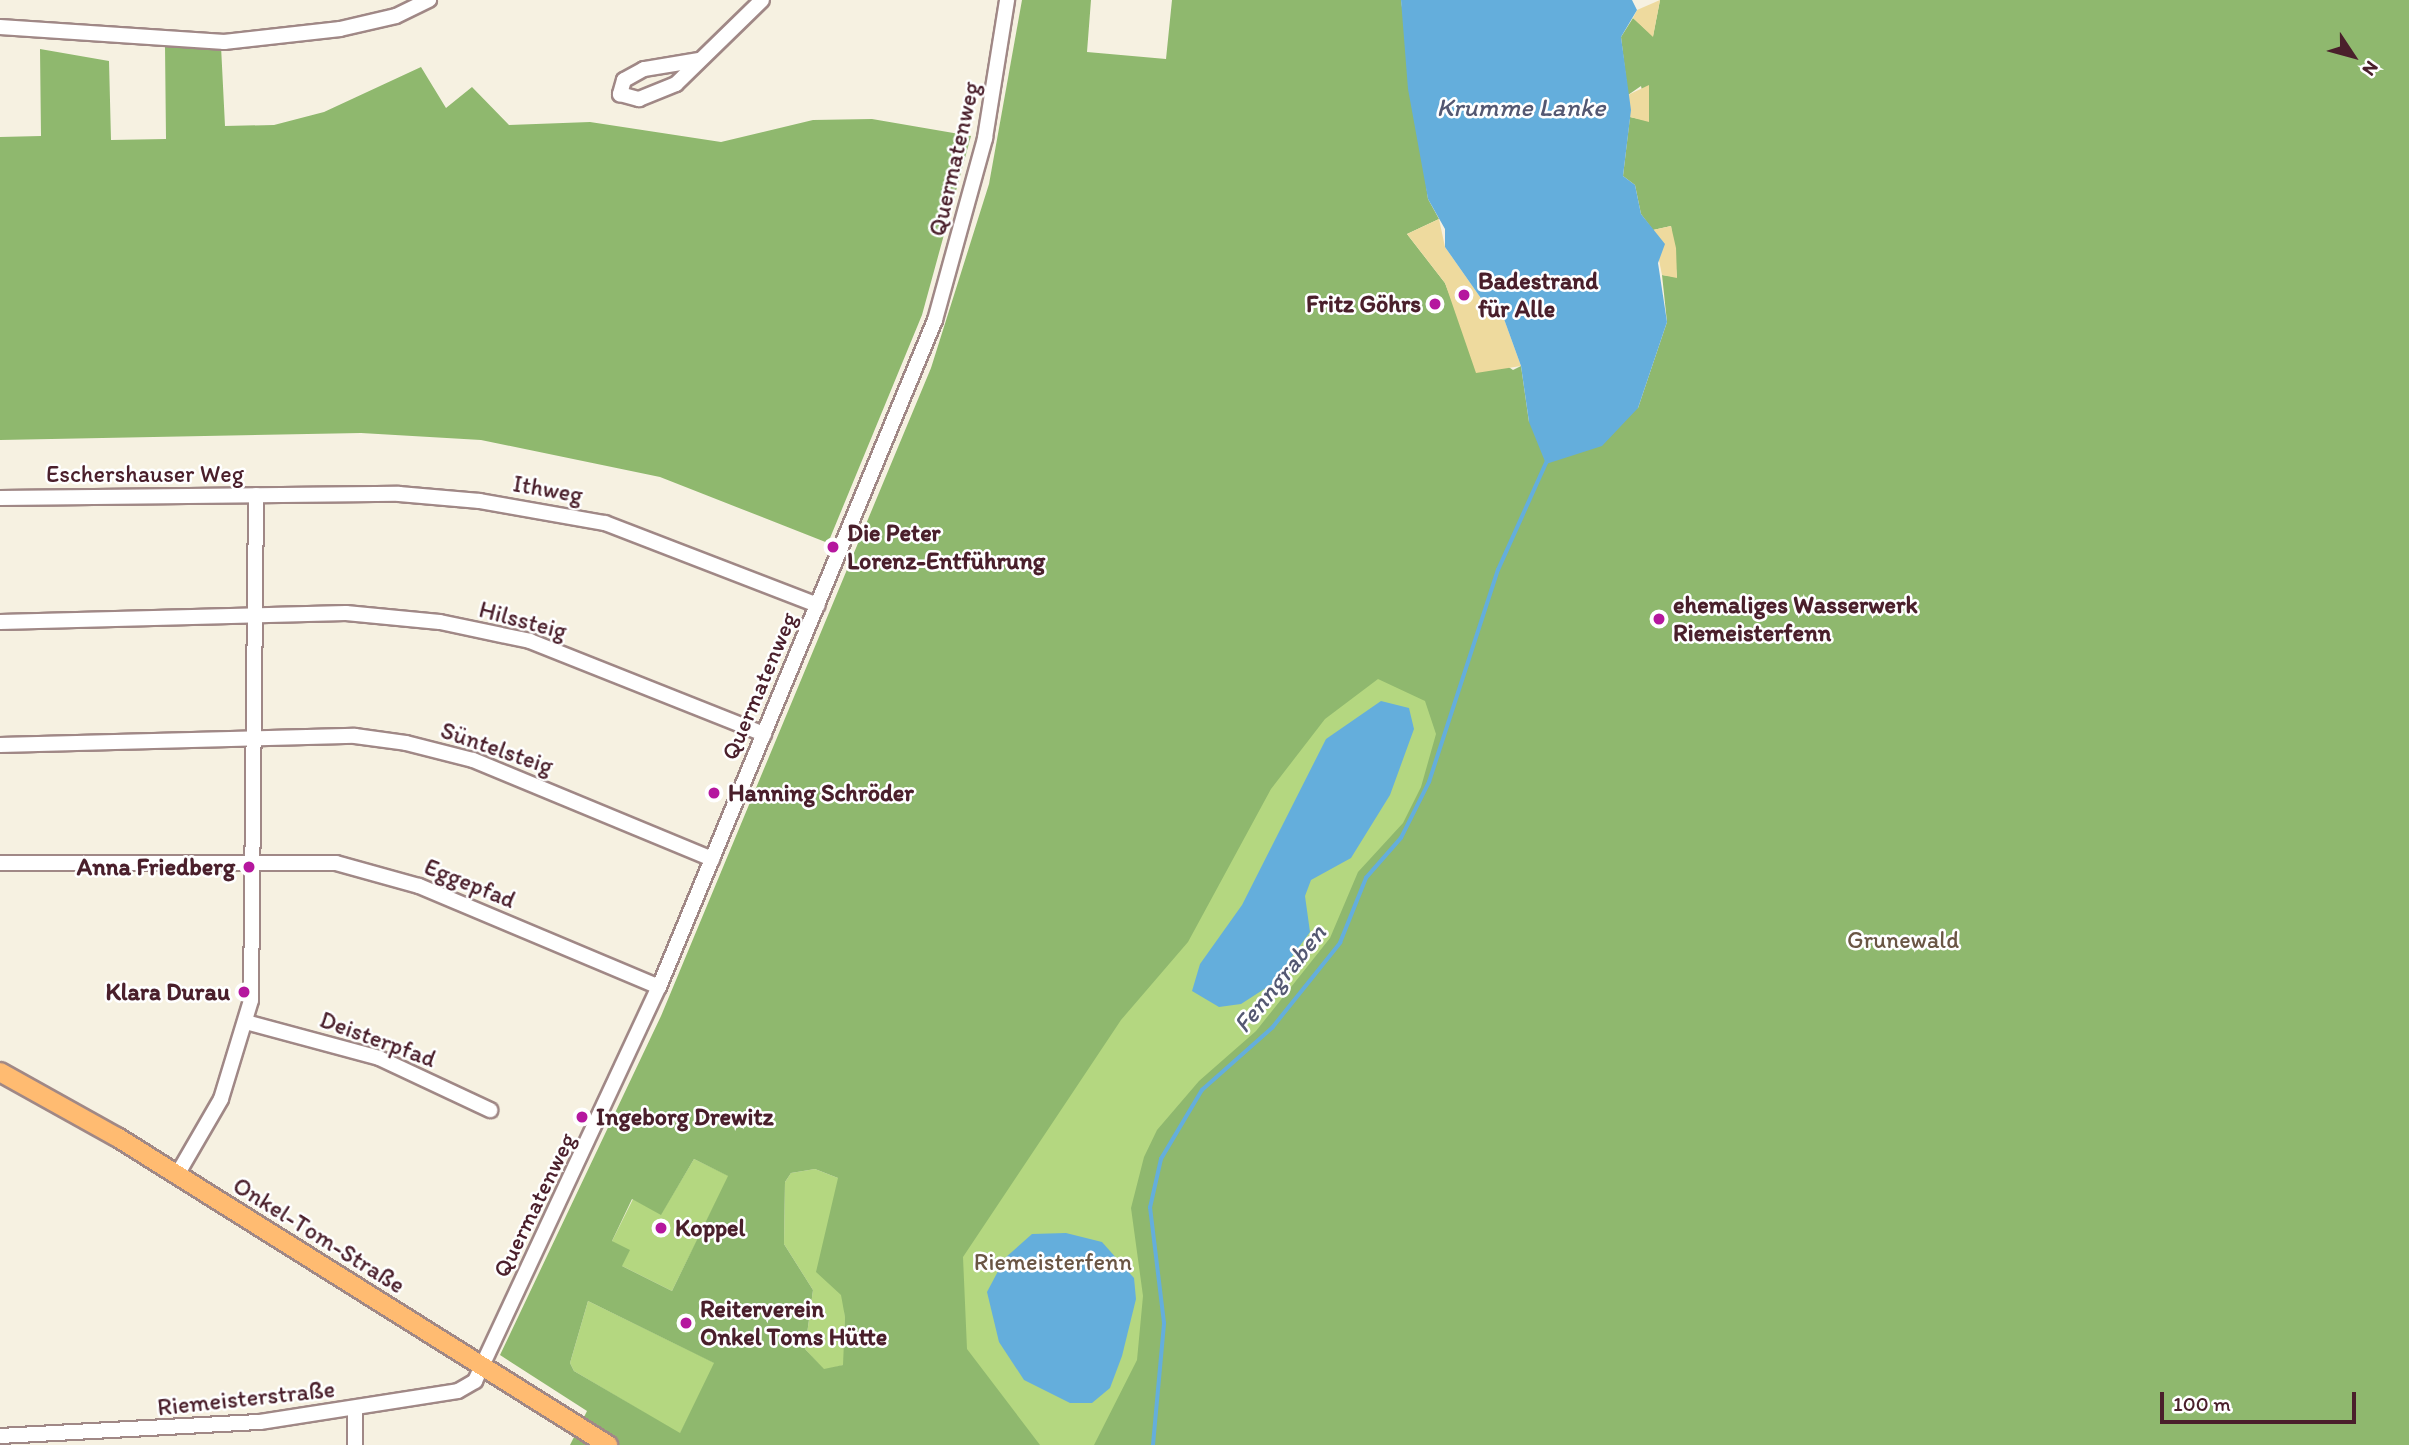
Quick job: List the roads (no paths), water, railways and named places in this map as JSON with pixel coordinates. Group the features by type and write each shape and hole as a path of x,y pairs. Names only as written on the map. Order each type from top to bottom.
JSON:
{"main road":[{"name":"Onkel-Tom-Straße","path":"0,1072 177,1175 608,1445"}],"street":[{"path":"0,27 224,42 341,29 396,16 429,0"},
{"path":"699,60 644,69 624,80 620,94 639,99 665,92 699,60 762,0"},
{"name":"Quermatenweg","path":"481,1365 659,987 935,320 985,138 1007,0"},
{"name":"Ithweg","path":"256,495 399,494 564,512 645,536 818,605"},
{"name":"Eschershauser Weg","path":"0,498 256,495 254,860 246,1023 221,1099 177,1175"},
{"path":"0,622 256,616"},
{"name":"Hilssteig","path":"256,616 392,617 530,641 764,734"},
{"name":"Süntelsteig","path":"255,738 355,737 440,751 712,859"},
{"path":"0,745 255,738"},
{"path":"0,863 254,860"},
{"name":"Eggepfad","path":"254,860 313,860 384,875 659,987"},
{"name":"Deisterpfad","path":"246,1023 379,1058 491,1110"},
{"name":"Riemeisterstraße","path":"0,1436 177,1430 355,1408 466,1389 481,1365"},
{"path":"355,1408 355,1445"}],"water":[{"name":"Krumme Lanke","path":"1401,0 1632,0 1637,10 1621,37 1631,110 1623,176 1635,185 1641,214 1665,244 1658,263 1667,322 1638,408 1602,446 1546,464 1529,422 1521,366 1504,319 1485,304 1445,247 1445,229 1428,199 1408,89"},
{"path":"1381,701 1409,708 1414,729 1390,795 1351,858 1311,880 1305,896 1310,932 1272,984 1241,1004 1219,1007 1192,991 1200,964 1242,905 1326,739"},
{"path":"1066,1233 1102,1242 1134,1278 1136,1299 1122,1356 1110,1388 1092,1403 1070,1403 1024,1380 999,1342 987,1292 1005,1258 1032,1234"}],"waterway":[{"name":"Fenngraben","path":"1153,1445 1164,1323 1150,1208 1161,1159 1202,1090 1272,1028 1340,943 1366,878 1401,838 1429,782 1498,570 1547,461"}],"place":[{"name":"Badestrand für Alle","path":"1464,295"},
{"name":"Fritz Göhrs","path":"1435,304"},
{"name":"Die Peter Lorenz-Entführung","path":"833,547"},
{"name":"ehemaliges Wasserwerk Riemeisterfenn","path":"1659,619"},
{"name":"Hanning Schröder","path":"714,793"},
{"name":"Anna Friedberg","path":"249,867"},
{"name":"Klara Durau","path":"244,992"},
{"name":"Ingeborg Drewitz","path":"582,1117"},
{"name":"Koppel","path":"661,1228"},
{"name":"Reiterverein Onkel Toms Hütte","path":"686,1323"}],"park label":[{"name":"Grunewald","path":"1903,940"},
{"name":"Riemeisterfenn","path":"1053,1262"}]}
